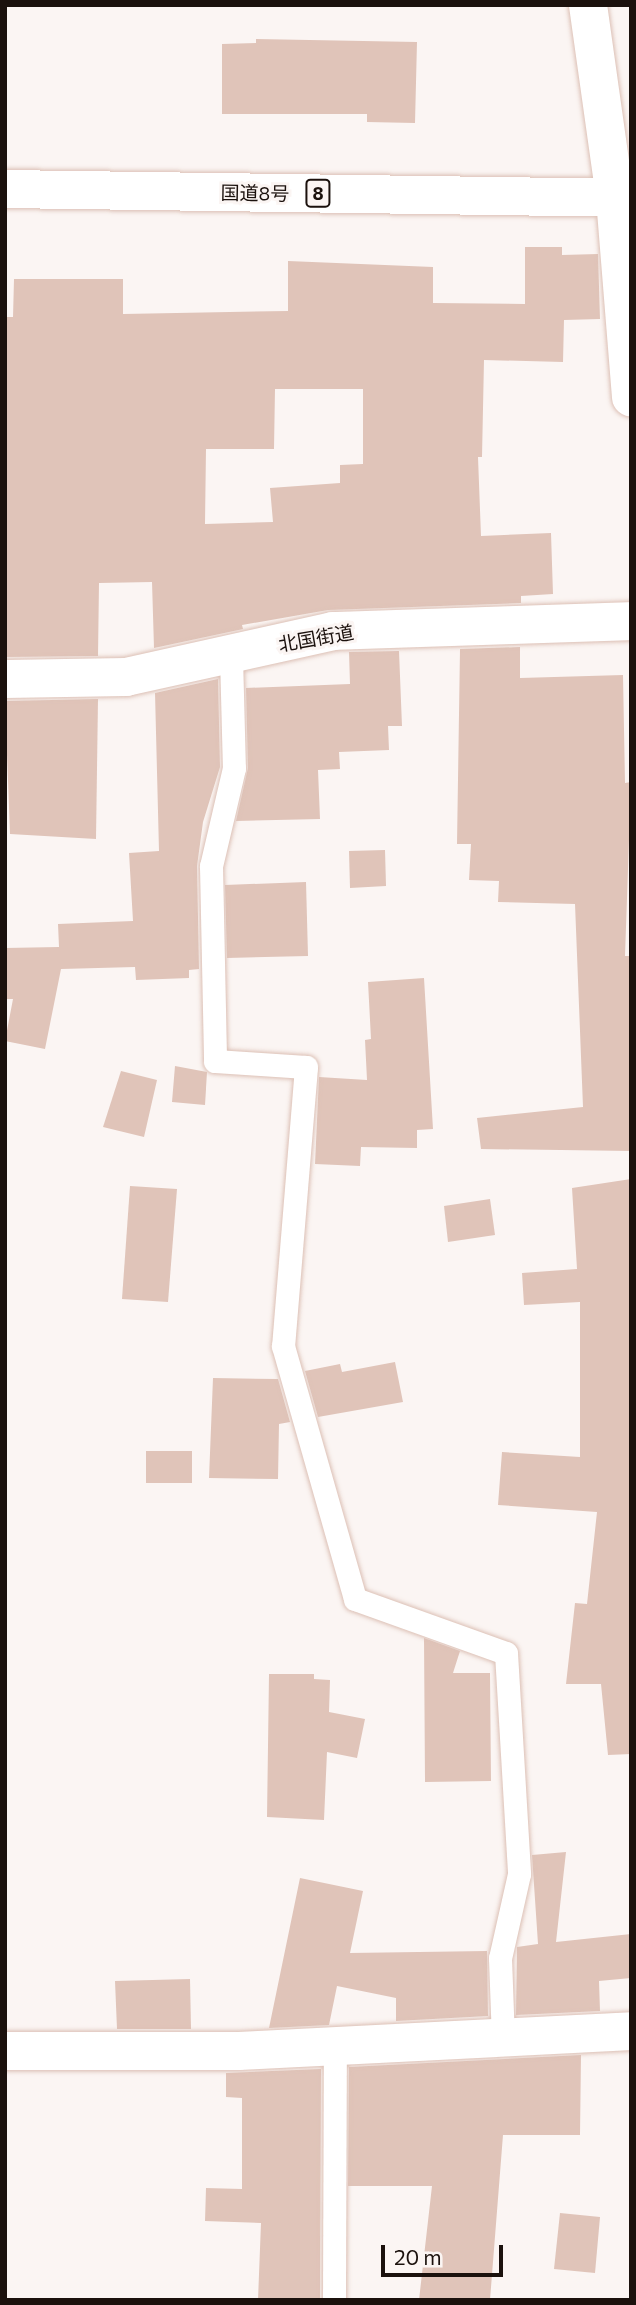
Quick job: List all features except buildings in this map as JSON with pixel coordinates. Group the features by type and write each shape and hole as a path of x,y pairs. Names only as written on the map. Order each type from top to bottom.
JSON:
{"main road":[{"path":"588,5 623,198 631,397"},
{"name":"国道8号","path":"5,189 623,198"},
{"name":"北国街道","path":"5,679 126,677 231,656 333,631 631,621"},
{"path":"5,2051 335,2048 631,2031"}],"lane":[{"path":"231,656 234,768 211,866 215,1060 306,1067 283,1346 355,1599 506,1653 519,1874 500,1958 503,2038"},
{"path":"334,2300 335,2048"}]}
